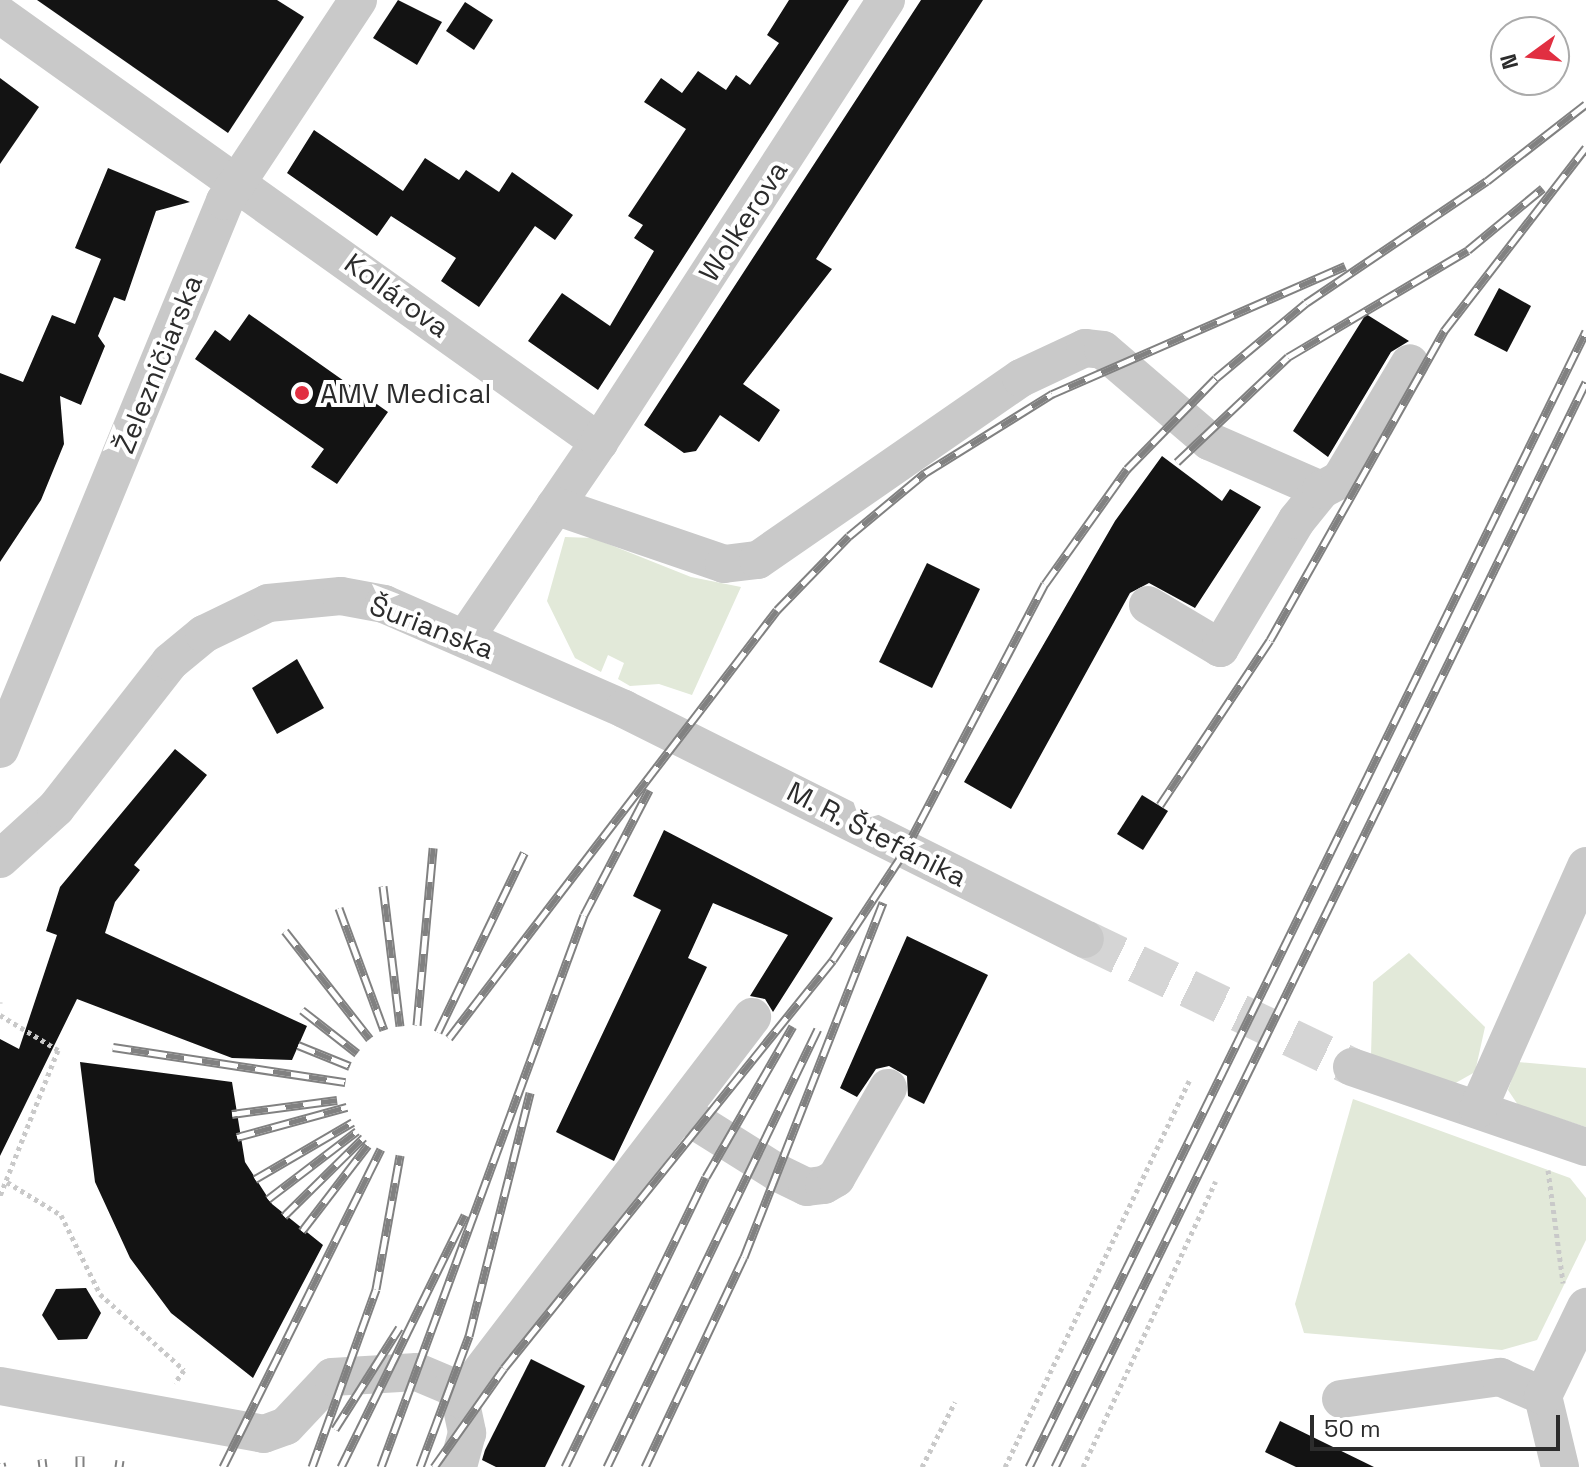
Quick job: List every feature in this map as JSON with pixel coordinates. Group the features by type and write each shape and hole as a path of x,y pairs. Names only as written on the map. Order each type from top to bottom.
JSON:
{"street":[{"name":"Železničiarska","path":"0,749 225,201 358,0"},
{"name":"Wolkerova","path":"599,442 886,0"},
{"name":"Kollárova","path":"0,15 240,181 599,442"},
{"path":"555,506 724,564 758,560 1021,378 1085,348 1103,350 1209,441 1321,490"},
{"path":"1148,605 1220,648 1321,490 1340,480 1410,363"},
{"path":"466,637 599,442"},
{"name":"Šurianska","path":"0,859 56,808 170,662 226,619 289,598 341,596 384,604 466,637 669,730"},
{"name":"M. R. Štefánika","path":"669,730 1085,939"},
{"path":"1478,1109 1532,956 1586,866"},
{"path":"460,1399 516,1317 684,1114 752,1017"},
{"path":"1352,1067 1586,1147"},
{"path":"684,1114 778,1173 807,1187 824,1185 836,1178 888,1088"},
{"path":"1560,1467 1543,1396 1576,1303"},
{"path":"0,1386 151,1416 264,1434 286,1426 332,1377 389,1369 452,1387 460,1399 467,1433 458,1467"},
{"path":"1341,1399 1500,1377 1543,1396"}],"path":[{"path":"0,1015 58,1050 0,1196"},
{"path":"1005,1467 1189,1081"},
{"path":"1544,1158 1576,1303"},
{"path":"1083,1467 1216,1181"},
{"path":"7,1182 61,1215 100,1294 184,1370 151,1416"},
{"path":"922,1467 955,1402"}],"green space":[{"path":"565,537 593,538 691,577 741,587 692,695 659,684 630,686 618,679 624,663 608,655 601,672 575,658 547,601"},
{"path":"1409,953 1485,1027 1475,1072 1452,1085 1371,1056 1373,982"},
{"path":"1518,1062 1586,1068 1586,1127 1518,1105 1508,1090"},
{"path":"1353,1099 1570,1178 1586,1198 1586,1240 1537,1340 1502,1350 1304,1333 1295,1304"}],"building":[{"path":"37,0 277,0 304,17 228,133"},
{"path":"398,0 442,22 417,65 373,38"},
{"path":"789,0 849,0 598,390 528,341 562,293 610,326 654,251 634,238 643,225 628,216 686,129 644,102 661,78 682,93 698,71 726,90 736,75 750,85 779,43 767,35"},
{"path":"921,0 983,0 816,259 832,269 743,384 780,410 759,442 720,415 696,451 684,453 644,425"},
{"path":"465,2 493,20 474,50 446,31"},
{"path":"0,78 39,107 0,164"},
{"path":"314,130 403,191 425,158 459,180 466,170 499,192 512,172 573,215 555,240 535,226 479,307 441,281 456,258 391,216 377,236 287,173"},
{"path":"108,168 190,202 156,211 125,301 114,297 98,336 105,346 81,405 60,396 64,444 41,500 0,562 0,373 23,382 52,315 75,324 101,259 75,248"},
{"path":"1499,288 1531,306 1507,352 1474,335"},
{"path":"249,314 388,412 337,484 311,467 324,449 195,359 215,330 230,341"},
{"path":"1366,314 1409,341 1391,352 1328,457 1293,431"},
{"path":"1162,456 1222,501 1230,489 1261,507 1195,608 1149,583 1130,593 1011,809 964,782 1115,521"},
{"path":"927,563 980,589 932,688 879,662"},
{"path":"297,659 324,708 277,734 252,688"},
{"path":"175,749 207,775 134,865 140,870 115,902 105,933 307,1026 292,1060 232,1058 77,999 0,1156 0,1039 19,1049 57,935 46,931 60,887"},
{"path":"1142,795 1168,811 1143,850 1117,834"},
{"path":"664,830 833,918 773,1012 765,999 750,996 788,935 713,903 688,958 707,967 614,1161 556,1132 661,910 633,896"},
{"path":"907,936 988,975 924,1104 908,1096 907,1076 889,1066 876,1069 857,1097 840,1088"},
{"path":"80,1062 232,1082 245,1162 272,1204 323,1245 253,1378 171,1313 130,1258 95,1182"},
{"path":"86,1288 101,1313 87,1339 58,1340 42,1315 56,1289"},
{"path":"531,1359 585,1386 545,1467 496,1467 482,1460 485,1450"},
{"path":"1280,1421 1374,1467 1296,1467 1265,1452"}],"tunnel":[{"path":"1085,939 1352,1067"}],"railway":[{"path":"434,1467 504,1368 833,960 903,854 1045,584 1127,469 1216,378 1306,303 1487,181 1586,104"},
{"path":"1160,805 1270,640 1444,331 1586,147"},
{"path":"1177,462 1288,357 1468,250 1543,188"},
{"path":"449,1038 777,610 849,536 925,473 1052,394 1345,266"},
{"path":"1029,1467 1586,331"},
{"path":"1055,1467 1586,382"},
{"path":"381,1467 584,915 649,790"},
{"path":"417,1025 433,848"},
{"path":"438,1032 524,853"},
{"path":"383,886 400,1026"},
{"path":"645,1467 744,1257 883,902"},
{"path":"339,908 384,1030"},
{"path":"285,931 370,1039"},
{"path":"302,1010 357,1053"},
{"path":"565,1467 706,1177 793,1026"},
{"path":"607,1467 818,1029"},
{"path":"298,1045 350,1066"},
{"path":"113,1047 345,1082"},
{"path":"420,1467 469,1336 530,1093"},
{"path":"232,1114 337,1100"},
{"path":"237,1137 347,1107"},
{"path":"255,1179 353,1122"},
{"path":"268,1199 357,1131"},
{"path":"284,1216 364,1137"},
{"path":"302,1231 368,1145"},
{"path":"223,1467 381,1149"},
{"path":"312,1467 376,1289 400,1155"},
{"path":"341,1467 465,1215"},
{"path":"335,1429 399,1328"},
{"path":"80,1456 80,1467"},
{"path":"42,1459 43,1467"},
{"path":"119,1467 120,1460"},
{"path":"1,1463 2,1467"}],"place":[{"name":"AMV Medical","path":"302,393"}]}
